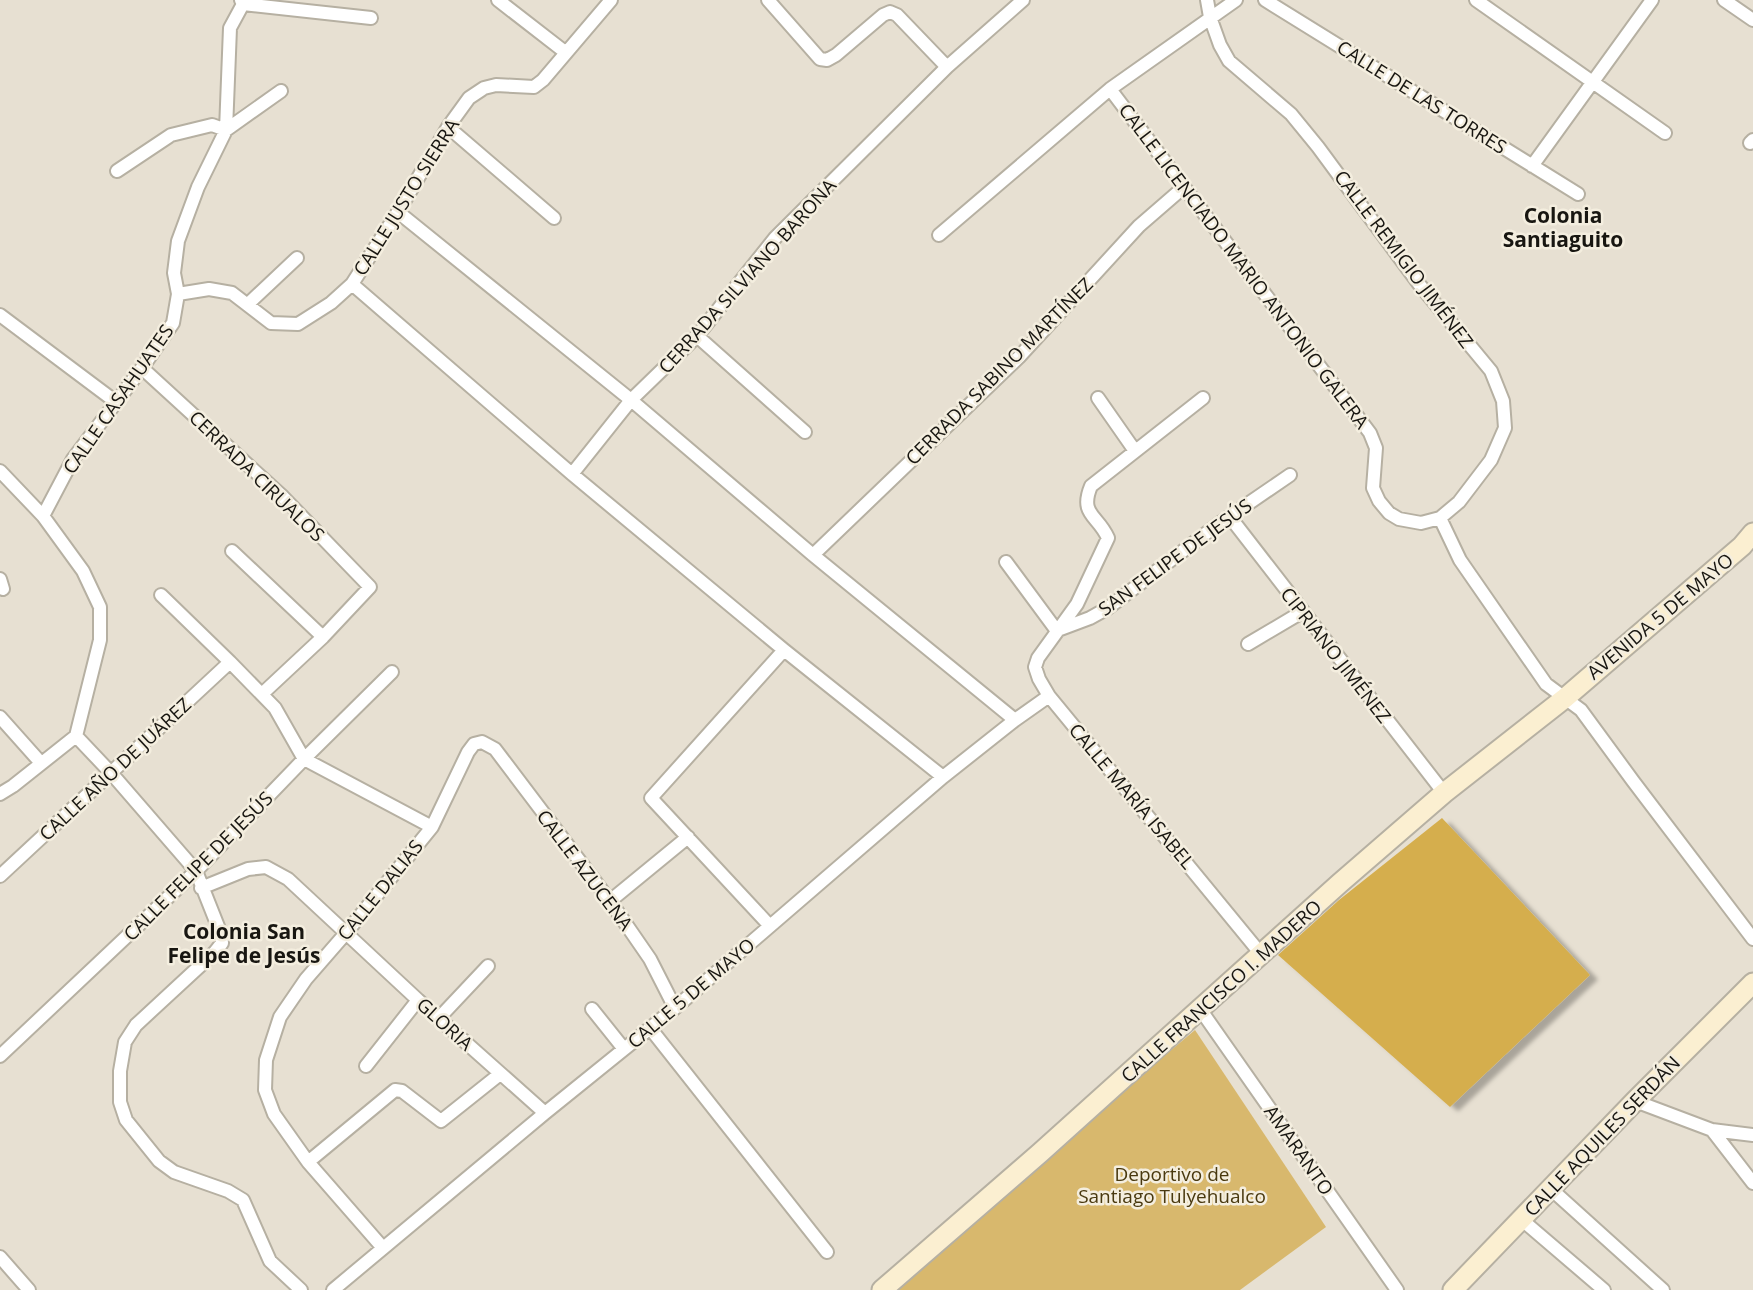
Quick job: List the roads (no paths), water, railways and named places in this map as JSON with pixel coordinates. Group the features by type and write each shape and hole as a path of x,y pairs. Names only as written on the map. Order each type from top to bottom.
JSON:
{"main road":[{"name":"AVENIDA 5 DE MAYO","path":"1565,698 1742,546 1753,533"},
{"name":"CALLE FRANCISCO I. MADERO","path":"881,1290 1050,1144 1444,793 1565,698"},
{"name":"CALLE AQUILES SERDÁN","path":"1460,1288 1521,1219 1634,1101 1753,983"}],"street":[{"path":"498,0 565,51"},
{"name":"CALLE JUSTO SIERRA","path":"178,294 209,289 232,293 271,323 298,324 331,303 352,284 448,127 469,98 484,88 496,85 534,87 611,0"},
{"path":"768,0 820,59 827,60 836,55 890,12 897,15 947,66"},
{"name":"CERRADA SILVIANO BARONA","path":"572,474 631,400 697,336 775,238 947,66 1023,0"},
{"name":"CALLE REMIGIO JIMÉNEZ","path":"1207,0 1220,45 1229,61 1291,114 1419,284 1491,371 1503,401 1505,428 1491,460 1459,502 1440,518"},
{"path":"939,235 1110,89 1236,0"},
{"name":"CALLE DE LAS TORRES","path":"1265,0 1578,194"},
{"path":"1476,0 1665,133"},
{"path":"1532,166 1652,0"},
{"path":"1724,0 1753,20"},
{"path":"242,2 371,18"},
{"name":"CALLE CASAHUATES","path":"43,516 73,459 173,323 178,294 174,273 178,241 198,187 226,130 230,28 242,2"},
{"name":"CALLE LICENCIADO MARIO ANTONIO GALERA","path":"1110,89 1370,433 1376,448 1373,488 1384,507 1399,519 1421,523 1440,518"},
{"path":"117,171 171,135 212,125 226,130 281,92"},
{"path":"448,127 554,218"},
{"name":"CERRADA SABINO MARTÍNEZ","path":"813,555 1019,357 1139,226 1184,187"},
{"path":"398,212 631,400 813,555 1015,720"},
{"path":"248,304 297,258"},
{"path":"352,284 572,474 783,650 943,777"},
{"path":"0,315 116,402"},
{"path":"697,336 805,432"},
{"name":"CERRADA CIRUALOS","path":"142,368 283,497 370,587 323,637"},
{"path":"1098,398 1135,451"},
{"path":"1006,562 1057,631 1077,604 1108,538 1088,510 1086,497 1091,486 1203,398"},
{"path":"0,471 43,516 83,571 100,607 100,640 76,736 0,794"},
{"name":"SAN FELIPE DE JESÚS","path":"1057,631 1108,608 1290,475"},
{"name":"CIPRIANO JIMÉNEZ","path":"1230,517 1444,793"},
{"path":"1440,518 1460,560 1546,684 1581,709 1753,939"},
{"path":"232,551 323,637 262,694"},
{"path":"161,594 275,708 304,759 432,827"},
{"path":"1248,645 1302,612"},
{"name":"CALLE MARÍA ISABEL","path":"1057,631 1038,658 1035,667 1049,696 1261,954"},
{"path":"770,926 651,798 783,650"},
{"name":"CALLE AÑO DE JUÁREZ","path":"0,876 230,662"},
{"name":"CALLE FELIPE DE JESÚS","path":"0,1056 196,871 392,672"},
{"name":"CALLE 5 DE MAYO","path":"333,1290 675,1008 943,777 1049,696"},
{"path":"0,717 41,763"},
{"path":"76,736 196,871 221,934 222,943 215,952 136,1025 125,1042 120,1070 120,1102 126,1120 159,1161 174,1172 228,1191 243,1200 270,1261 301,1290"},
{"name":"CALLE DALIAS","path":"383,1248 308,1162 274,1114 265,1090 266,1060 280,1017 306,979 432,827 468,752 474,744 482,742"},
{"name":"CALLE AZUCENA","path":"482,742 495,749 610,901 650,959 675,1008"},
{"path":"610,901 688,837"},
{"name":"GLORIA","path":"201,888 248,869 266,867 288,879 545,1113"},
{"path":"439,1018 488,966"},
{"path":"366,1066 418,1000"},
{"path":"592,1009 624,1049"},
{"name":"AMARANTO","path":"1200,1009 1397,1290"},
{"path":"650,1028 827,1252"},
{"path":"308,1162 396,1090 441,1121 500,1074"},
{"path":"1634,1101 1712,1130 1753,1135"},
{"path":"1712,1130 1753,1183"},
{"path":"1551,1189 1663,1290"},
{"path":"1521,1219 1604,1290"},
{"path":"0,1257 29,1290"}],"district":[{"name":"Colonia Santiaguito","path":"1563,228"},
{"name":"Colonia San Felipe de Jesús","path":"244,944"}],"park label":[{"name":"Deportivo de Santiago Tulyehualco","path":"1172,1185"}]}
